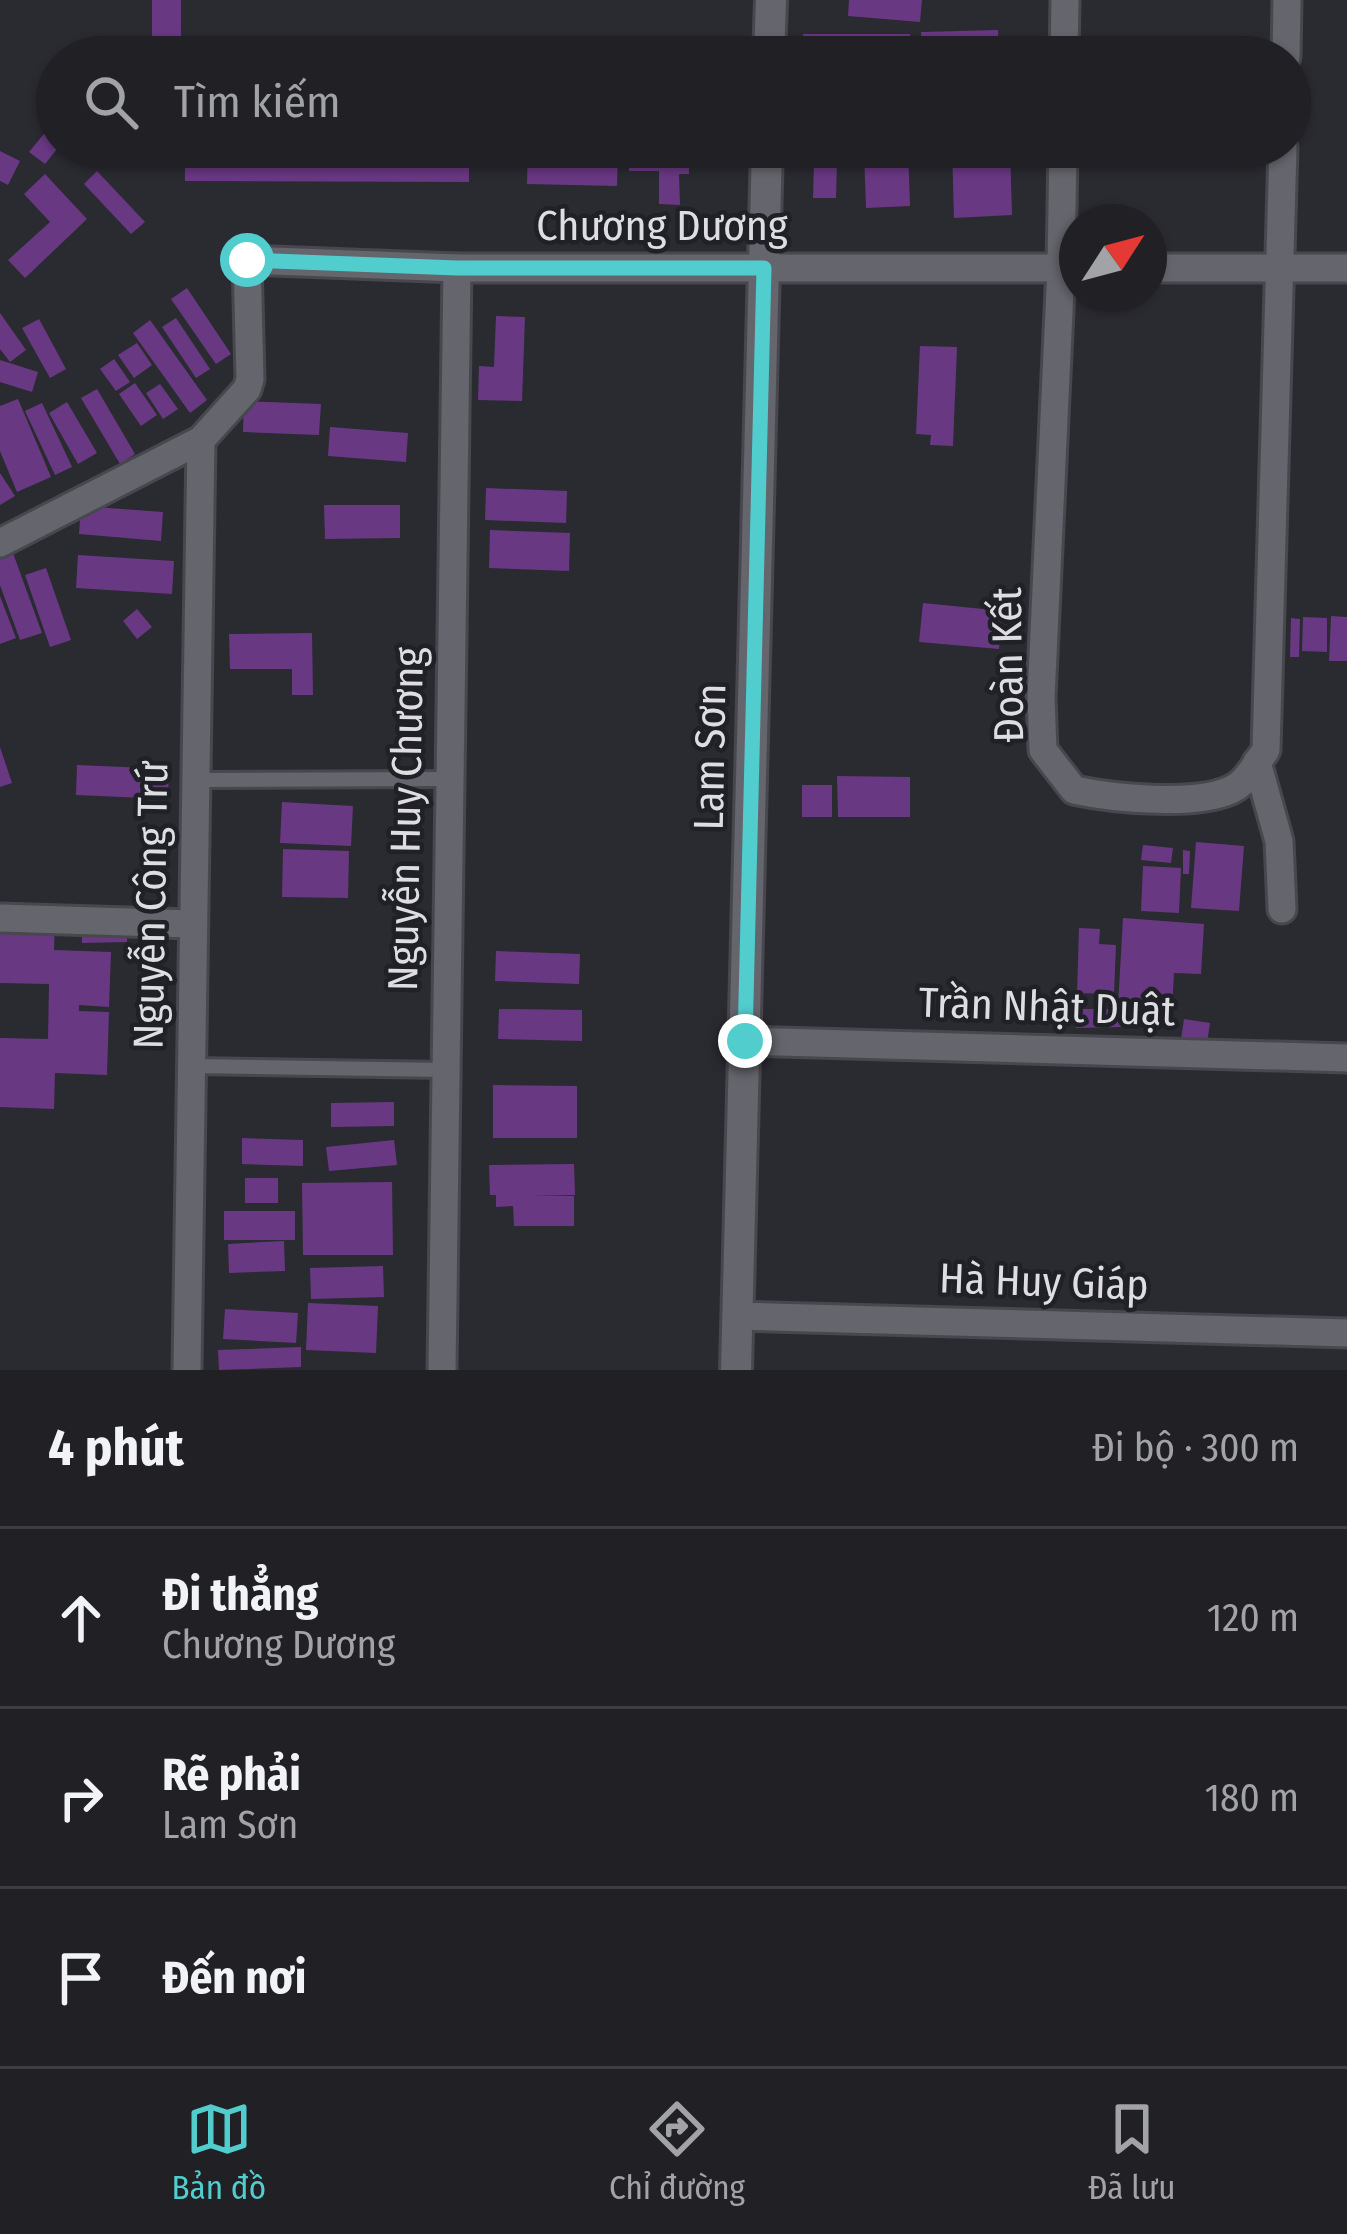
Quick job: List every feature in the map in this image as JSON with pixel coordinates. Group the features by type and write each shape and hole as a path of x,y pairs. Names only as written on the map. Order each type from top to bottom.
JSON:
{"street":[{"path":"770,36 771,0"},
{"path":"1064,36 1065,0"},
{"path":"1286,36 1287,0"},
{"name":"Lam Sơn","path":"736,1370 766,168"},
{"name":"Đoàn Kết","path":"1064,168 1066,204"},
{"path":"1282,168 1266,750 1257,762 1279,841 1282,909"},
{"name":"Chương Dương","path":"201,440 250,380 247,260 457,268 1059,268"},
{"name":"Nguyễn Huy Chương","path":"442,1370 457,268"},
{"path":"1167,268 1347,268"},
{"name":"Đoàn Kết","path":"1066,312 1041,698 1043,749 1074,790 1108,797 1202,796 1235,788 1257,762"},
{"path":"0,543 201,440"},
{"name":"Nguyễn Công Trứ","path":"187,1370 201,440"},
{"path":"0,918 192,924"},
{"name":"Trần Nhật Duật","path":"745,1041 1347,1058"},
{"name":"Hà Huy Giáp","path":"738,1316 1347,1333"}],"lane":[{"path":"194,780 448,779"},
{"path":"191,1066 445,1070"}],"building":[{"path":"152,0 181,0 181,36 152,36"},
{"path":"849,0 922,0 920,22 848,16"},
{"path":"998,30 998,36 921,36 921,32"},
{"path":"803,34 910,34 910,36"},
{"path":"0,151 20,161 8,185 0,181"},
{"path":"185,168 469,168 469,182 185,181"},
{"path":"527,168 617,168 617,186 527,184"},
{"path":"689,168 689,174 679,174 680,205 659,204 659,171 629,171"},
{"path":"814,168 837,168 836,198 813,198"},
{"path":"865,168 909,168 910,206 866,208"},
{"path":"953,168 1011,168 1012,215 954,218"},
{"path":"97,171 145,222 131,234 84,184"},
{"path":"45,174 87,219 25,278 8,260 50,222 24,194"},
{"path":"187,288 231,354 216,364 171,299"},
{"path":"0,313 26,350 10,362 0,349"},
{"path":"496,316 525,317 522,401 478,400 479,366 494,367"},
{"path":"176,318 210,369 196,378 162,327"},
{"path":"39,319 66,369 50,378 22,328"},
{"path":"150,320 207,400 190,413 133,333"},
{"path":"137,343 152,365 134,378 118,355"},
{"path":"920,346 957,347 953,446 930,445 931,435 916,434"},
{"path":"114,359 130,382 116,391 100,369"},
{"path":"0,360 38,372 32,392 0,382"},
{"path":"135,383 157,415 141,426 119,394"},
{"path":"160,384 178,409 163,419 146,393"},
{"path":"97,389 135,454 120,464 81,398"},
{"path":"18,399 51,477 17,492 0,451 0,406"},
{"path":"244,401 321,404 319,435 243,432"},
{"path":"67,402 97,453 78,464 49,413"},
{"path":"42,403 72,467 55,475 25,411"},
{"path":"330,427 408,433 406,462 328,456"},
{"path":"0,473 15,496 0,505"},
{"path":"486,488 567,491 566,523 485,520"},
{"path":"324,505 400,505 400,538 325,539"},
{"path":"81,506 163,512 161,541 79,534"},
{"path":"490,530 570,533 569,571 489,568"},
{"path":"9,542 42,633 20,640 0,585 0,545"},
{"path":"78,555 174,561 172,594 76,588"},
{"path":"46,568 71,640 50,647 25,575"},
{"path":"0,596 16,638 0,644"},
{"path":"923,603 1003,611 999,649 919,642"},
{"path":"137,609 152,627 137,639 123,621"},
{"path":"1331,616 1347,617 1347,661 1329,661"},
{"path":"1303,617 1327,618 1327,652 1302,651"},
{"path":"1291,618 1300,619 1299,657 1290,657"},
{"path":"312,633 313,695 292,695 292,669 230,669 229,634"},
{"path":"0,747 12,783 0,787"},
{"path":"77,765 169,769 168,799 76,795"},
{"path":"837,776 910,777 910,817 838,817"},
{"path":"802,785 832,785 832,817 802,817"},
{"path":"282,802 353,806 351,846 280,843"},
{"path":"1196,842 1244,846 1239,911 1191,908"},
{"path":"1143,845 1173,848 1171,863 1141,860"},
{"path":"283,849 349,851 348,898 282,897"},
{"path":"1183,850 1190,851 1189,874 1183,874"},
{"path":"1143,866 1181,868 1179,913 1141,911"},
{"path":"127,915 127,942 82,943 82,916"},
{"path":"0,918 55,921 54,950 111,952 109,1007 79,1005 79,1011 109,1012 107,1075 55,1073 54,1109 0,1107 0,1038 48,1039 49,984 0,983"},
{"path":"1123,918 1204,924 1201,974 1174,973 1172,1009 1118,1006"},
{"path":"1079,928 1100,929 1099,944 1116,945 1114,994 1077,993"},
{"path":"496,951 580,954 579,984 495,981"},
{"path":"499,1009 582,1010 582,1041 498,1039"},
{"path":"1076,1009 1120,1009 1121,1027 1076,1028"},
{"path":"1184,1019 1210,1023 1207,1043 1181,1039"},
{"path":"493,1085 577,1086 577,1138 493,1138"},
{"path":"394,1102 394,1126 331,1127 331,1103"},
{"path":"242,1138 303,1140 303,1166 242,1164"},
{"path":"394,1140 397,1165 329,1171 326,1147"},
{"path":"574,1164 575,1195 533,1195 574,1196 574,1226 514,1226 513,1206 496,1207 496,1195 490,1195 489,1165"},
{"path":"245,1178 278,1178 278,1203 245,1203"},
{"path":"392,1182 393,1255 303,1255 302,1183"},
{"path":"224,1211 295,1211 295,1240 224,1240"},
{"path":"284,1241 285,1271 229,1273 228,1244"},
{"path":"383,1266 384,1297 311,1299 310,1268"},
{"path":"308,1303 378,1306 376,1353 306,1350"},
{"path":"225,1309 298,1313 296,1343 223,1339"},
{"path":"301,1347 301,1367 219,1370 218,1350"}],"route":[{"path":"247,260 457,268 764,268 745,1041"}]}
